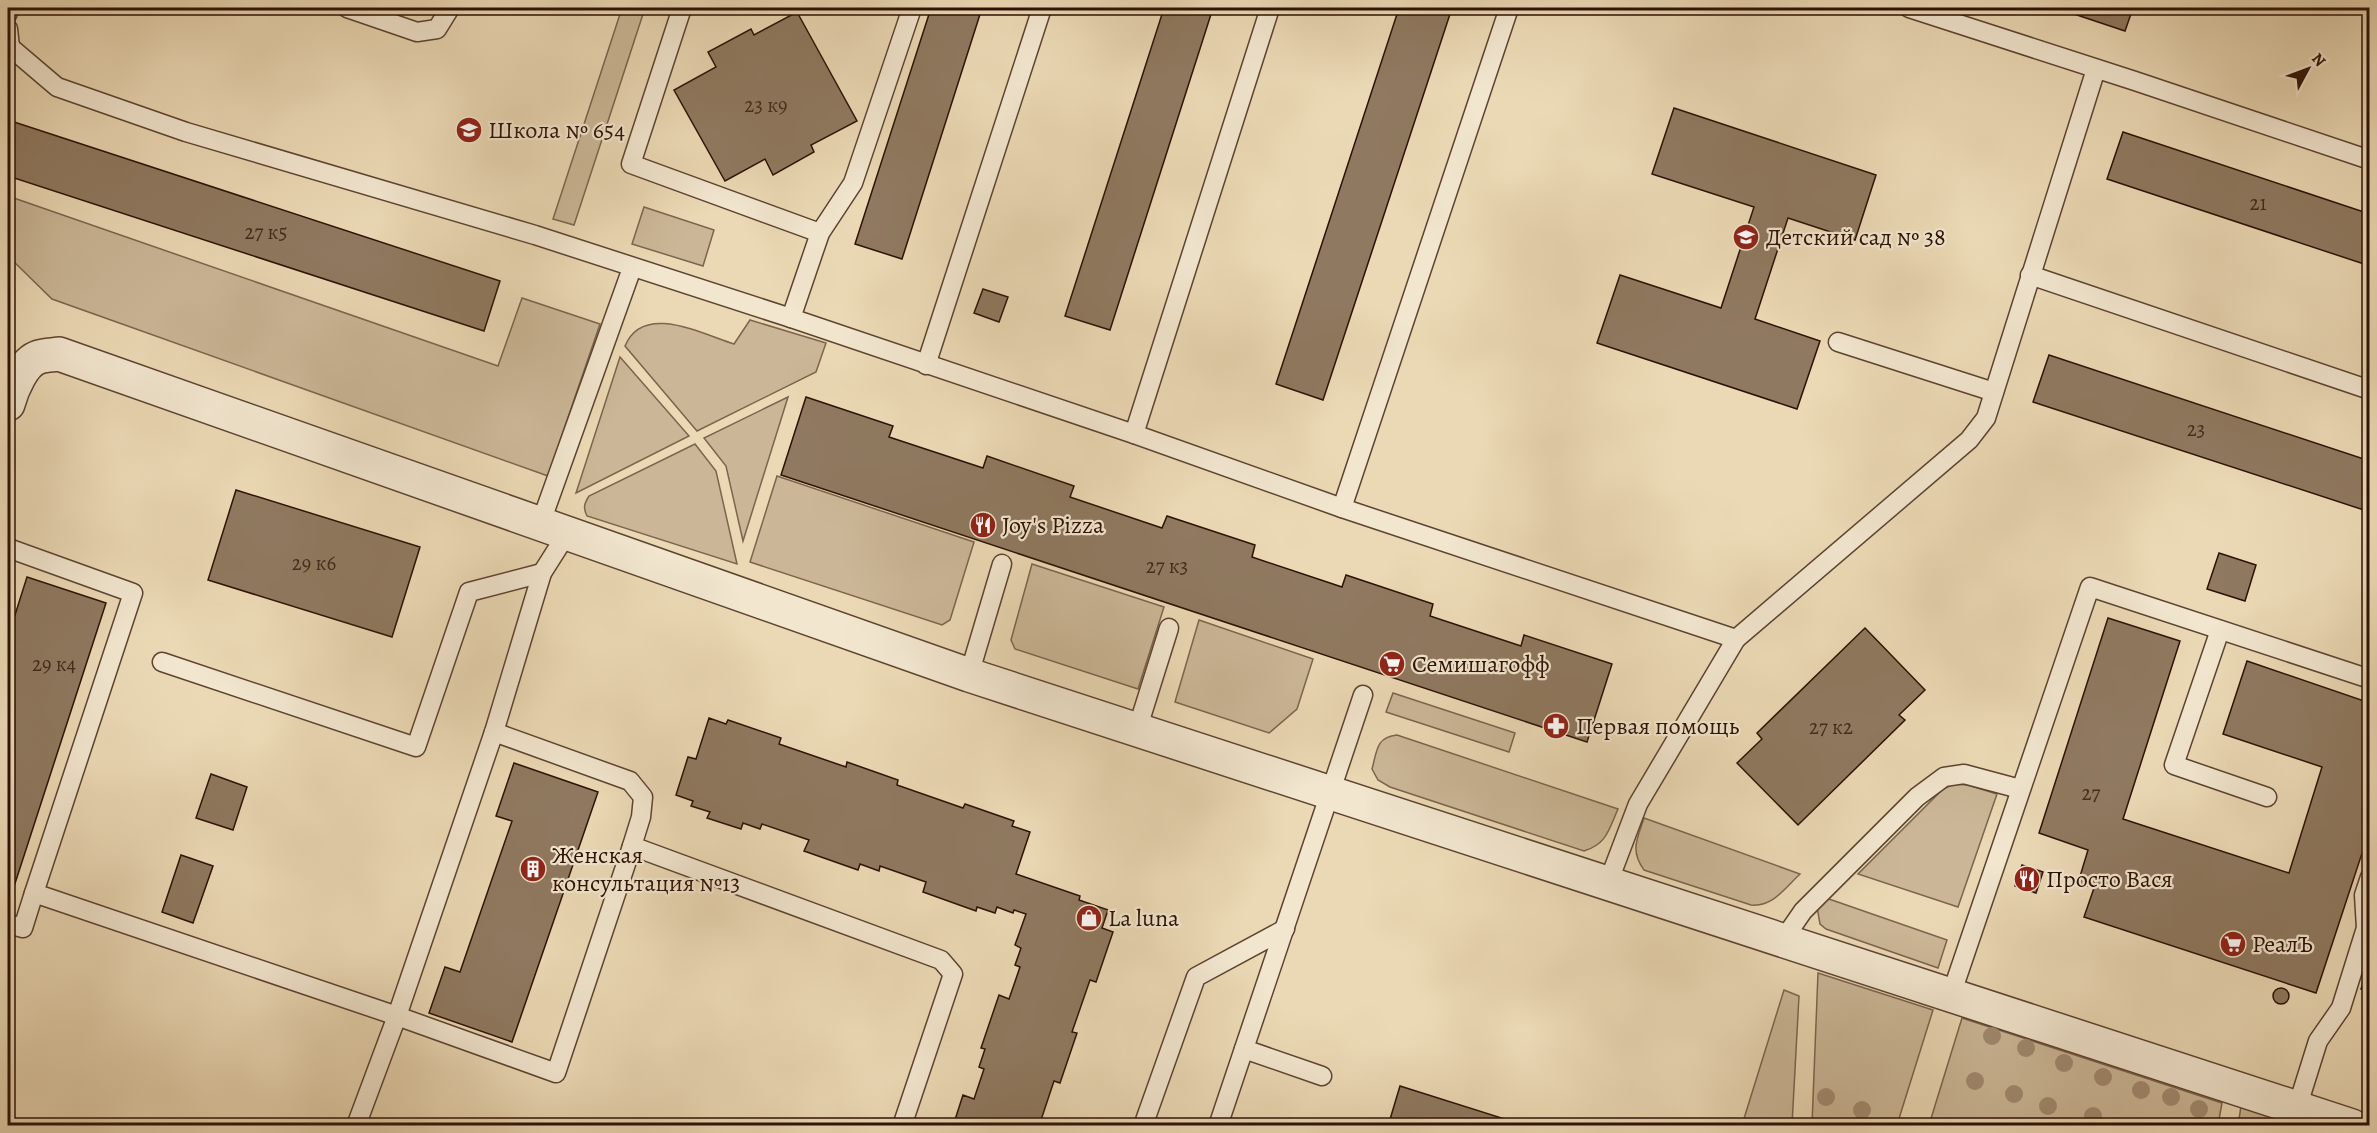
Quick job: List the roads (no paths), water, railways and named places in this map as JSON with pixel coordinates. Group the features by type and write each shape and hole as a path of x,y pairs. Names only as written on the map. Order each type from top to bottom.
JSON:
{"street":[{"path":"10,391 21,374 38,357 58,354 969,675 2352,1125"}],"lane":[{"path":"8,13 9,8"},
{"path":"347,8 417,32 437,29 450,8"},
{"path":"682,8 631,164 820,233"},
{"path":"791,318 820,233 853,183 912,8"},
{"path":"926,366 1042,8"},
{"path":"1134,434 1270,8"},
{"path":"1342,508 1509,8"},
{"path":"1909,8 2370,160"},
{"path":"8,28 9,47 57,87 186,132 535,235 791,318 926,366 1134,434 1342,508 1736,639"},
{"path":"1608,883 1638,804 1736,639 1969,440 1986,418 2096,69"},
{"path":"356,1125 397,1016 494,732 632,268"},
{"path":"2030,275 2370,390"},
{"path":"1838,342 1994,392"},
{"path":"8,548 133,593 23,928 8,924"},
{"path":"969,675 1002,564"},
{"path":"162,662 416,747 469,592 542,573"},
{"path":"1951,994 2090,587 2370,679"},
{"path":"1137,730 1169,628"},
{"path":"2220,630 2174,765 2267,797"},
{"path":"1218,1125 1362,695"},
{"path":"34,893 397,1016 556,1073 632,846 641,817 643,797 630,782 494,732"},
{"path":"1783,940 1803,911 1917,797 1944,777 1964,774 2020,789"},
{"path":"632,846 941,960 953,974 902,1125"},
{"path":"2297,1108 2318,1041 2341,1008 2366,928 2364,895 2370,877"},
{"path":"1143,1125 1196,977 1285,929"},
{"path":"1244,1049 1322,1076"}],"place":[{"name":"Школа № 654","path":"469,130"},
{"name":"Детский сад № 38","path":"1746,237"},
{"name":"Joy's Pizza","path":"983,525"},
{"name":"Семишагофф","path":"1392,664"},
{"name":"Первая помощь","path":"1556,726"},
{"name":"Женская консультация №13","path":"533,869"},
{"name":"Просто Вася","path":"2027,879"},
{"name":"La luna","path":"1089,918"},
{"name":"РеалЪ","path":"2233,944"}]}
